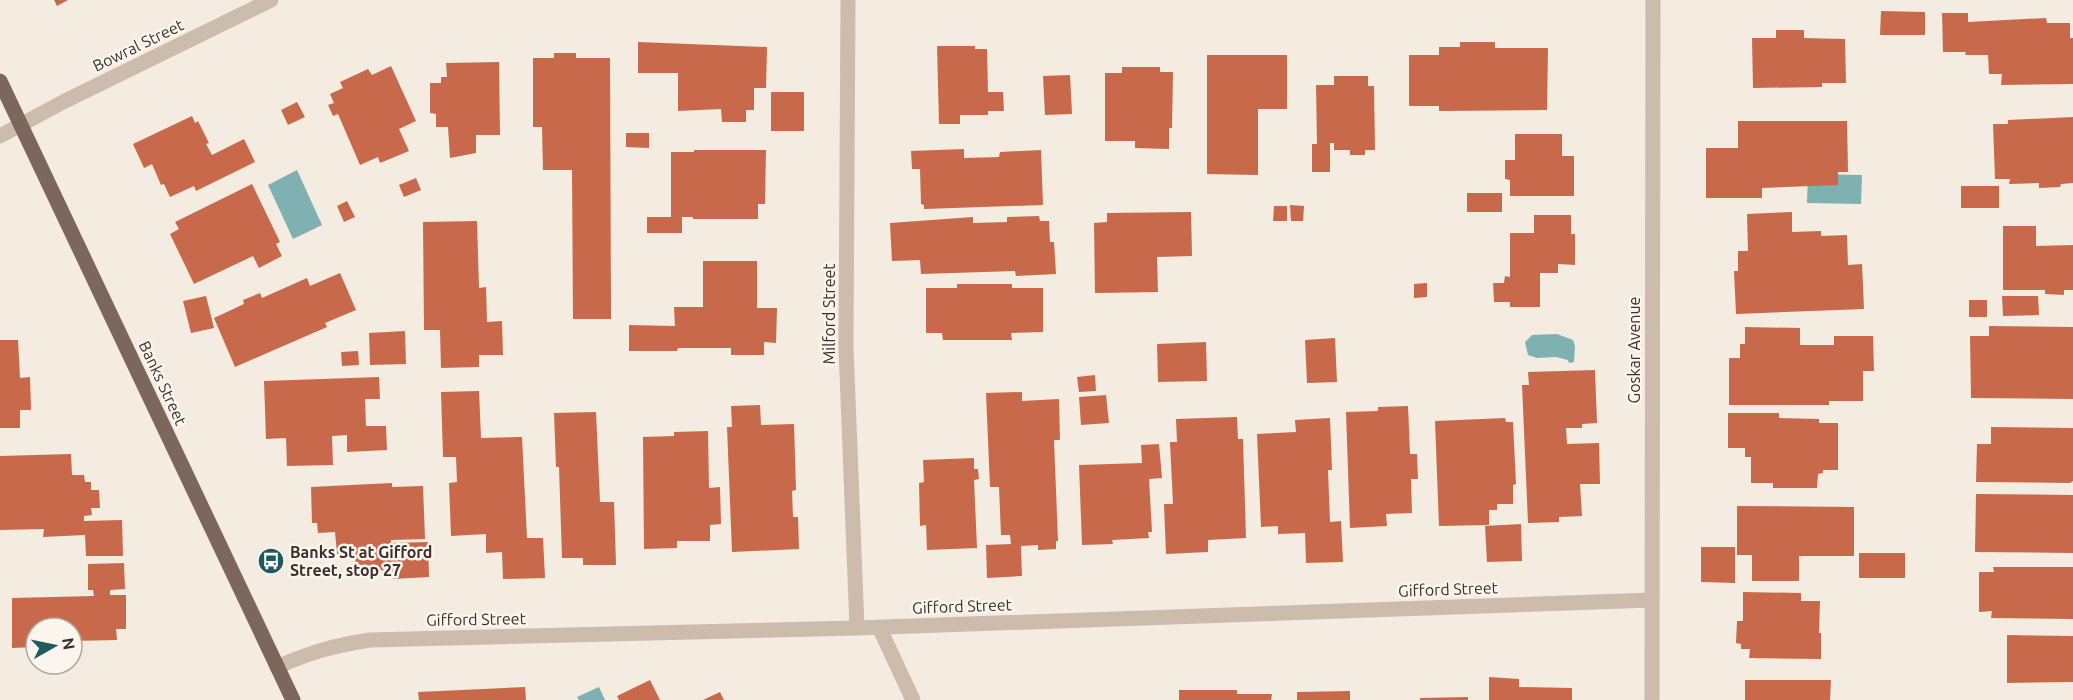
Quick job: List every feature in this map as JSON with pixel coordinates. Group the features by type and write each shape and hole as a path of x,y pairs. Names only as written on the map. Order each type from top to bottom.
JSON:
{"main road":[{"name":"Banks Street","path":"0,81 293,700"}],"street":[{"name":"Bowral Street","path":"0,136 272,0"},
{"name":"Milford Street","path":"848,0 846,347 857,628"},
{"name":"Goskar Avenue","path":"1652,700 1653,0"},
{"name":"Gifford Street","path":"277,667 333,645 370,640 857,628 1652,600"},
{"path":"879,627 913,700"}],"water":[{"path":"297,170 322,225 293,239 268,185"},
{"path":"1808,174 1862,175 1861,204 1807,203"},
{"path":"1557,334 1573,340 1574,362 1569,363 1568,360 1556,357 1537,358 1528,355 1525,342 1532,335"},
{"path":"599,687 605,700 579,700 577,697"}],"building":[{"path":"54,0 68,0 57,6"},
{"path":"1881,11 1925,12 1925,35 1880,35"},
{"path":"1942,13 1968,13 1968,22 2046,18 2047,23 2070,23 2070,38 2073,38 2073,84 2001,85 2002,74 1989,74 1988,55 1943,52"},
{"path":"1776,30 1804,30 1804,38 1845,39 1846,83 1822,83 1822,87 1753,88 1752,38 1776,38"},
{"path":"638,42 767,47 766,88 754,88 754,110 746,110 746,122 722,122 721,109 678,111 678,73 638,73"},
{"path":"1460,42 1495,42 1495,48 1548,48 1547,110 1439,111 1439,106 1409,106 1409,55 1439,55 1439,47 1460,47"},
{"path":"937,46 975,46 975,49 987,49 988,92 1003,92 1004,111 988,111 988,115 960,115 960,124 939,124"},
{"path":"554,53 576,53 576,58 610,58 611,319 573,319 572,170 543,170 542,127 533,127 533,58 554,58"},
{"path":"1207,55 1287,55 1287,109 1258,109 1258,175 1207,174"},
{"path":"499,62 500,135 476,135 476,153 450,158 448,127 436,127 436,114 430,113 430,83 441,83 441,77 447,77 446,63"},
{"path":"391,66 416,121 399,129 409,151 380,163 378,157 360,165 338,114 333,116 328,105 334,103 330,94 343,88 340,82 368,69 372,75"},
{"path":"1122,67 1160,67 1160,72 1173,72 1172,128 1169,128 1169,149 1135,148 1135,141 1105,141 1105,73 1122,73"},
{"path":"1070,75 1072,114 1045,115 1043,76"},
{"path":"1334,76 1368,76 1368,86 1374,86 1375,150 1365,150 1365,155 1350,155 1350,150 1334,150 1334,143 1330,143 1330,172 1312,172 1312,144 1317,144 1316,85 1334,85"},
{"path":"771,92 804,92 804,131 771,131"},
{"path":"297,102 305,117 288,125 281,110"},
{"path":"192,116 195,123 198,121 212,155 244,139 255,162 196,191 194,186 170,197 164,184 161,185 152,164 144,168 133,144"},
{"path":"2073,117 2073,183 2061,184 2060,187 2039,188 2039,183 2009,184 2010,179 1995,179 1993,124 2008,124 2008,120"},
{"path":"1738,121 1847,121 1848,172 1838,172 1838,185 1762,188 1762,198 1706,198 1706,148 1738,148"},
{"path":"626,133 649,133 649,148 626,147"},
{"path":"1515,134 1562,134 1562,156 1574,156 1574,196 1510,196 1510,180 1505,179 1505,160 1515,160"},
{"path":"964,149 964,158 999,157 1000,152 1041,150 1043,205 924,209 924,205 921,204 920,169 912,169 911,151"},
{"path":"694,150 766,150 765,204 758,204 758,219 682,217 682,233 647,233 647,217 671,217 671,152 694,152"},
{"path":"416,178 421,190 404,197 399,185"},
{"path":"252,184 280,242 276,244 282,256 259,268 253,256 194,284 170,234 179,229 175,222"},
{"path":"1961,186 1999,186 1999,208 1961,208"},
{"path":"1467,193 1502,193 1502,212 1467,212"},
{"path":"347,201 355,217 344,222 337,206"},
{"path":"1290,205 1304,206 1303,221 1291,221"},
{"path":"1274,206 1287,206 1287,221 1273,221"},
{"path":"1191,212 1192,256 1157,257 1158,292 1095,293 1094,223 1107,222 1107,213"},
{"path":"1792,212 1792,232 1821,231 1821,236 1847,235 1848,265 1862,264 1864,309 1736,314 1734,271 1738,271 1738,251 1748,251 1747,214"},
{"path":"1534,215 1571,215 1571,234 1575,234 1575,265 1558,264 1558,273 1540,273 1540,307 1510,307 1510,302 1494,302 1493,283 1504,283 1505,276 1510,277 1510,233 1534,233"},
{"path":"1039,216 1040,221 1049,221 1050,242 1054,242 1056,274 1016,276 1015,271 921,274 920,260 892,261 890,223 973,217 973,223 1007,222 1007,217"},
{"path":"477,221 479,288 486,287 487,322 502,321 503,355 479,355 479,367 441,368 440,330 424,330 423,222"},
{"path":"2003,226 2036,226 2036,246 2073,245 2073,290 2064,290 2064,295 2045,294 2045,290 2003,290"},
{"path":"703,261 757,261 757,308 777,308 776,343 764,342 764,355 731,355 731,348 629,351 629,325 675,326 674,307 703,307"},
{"path":"340,273 356,310 325,323 327,327 235,367 214,318 244,304 243,300 260,293 262,298 307,278 310,286"},
{"path":"1427,283 1427,297 1414,298 1414,284"},
{"path":"957,284 1012,284 1012,288 1043,288 1043,332 1011,333 1012,340 943,340 942,333 926,333 926,288 957,288"},
{"path":"206,296 214,328 191,333 183,301"},
{"path":"2002,296 2038,296 2039,315 2003,316"},
{"path":"1969,300 1987,300 1987,317 1969,317"},
{"path":"1989,326 2073,327 2073,399 1971,398 1970,336 1989,336"},
{"path":"1745,327 1800,328 1800,345 1834,345 1834,336 1873,336 1874,371 1863,371 1863,401 1829,401 1829,405 1729,405 1729,358 1740,358 1740,344 1745,344"},
{"path":"405,331 406,364 370,365 369,333"},
{"path":"1335,338 1337,382 1307,383 1305,340"},
{"path":"0,340 18,340 20,378 30,377 31,410 20,410 20,428 0,428"},
{"path":"1206,342 1207,381 1158,382 1157,344"},
{"path":"358,351 359,365 342,366 341,352"},
{"path":"1595,370 1597,423 1582,424 1582,428 1566,428 1567,444 1599,443 1600,484 1580,484 1582,516 1559,517 1559,522 1528,523 1522,385 1529,385 1528,372"},
{"path":"1095,375 1096,391 1079,392 1077,377"},
{"path":"379,377 380,399 365,399 366,426 386,426 387,450 347,452 347,435 332,436 333,465 287,466 286,438 266,439 264,381"},
{"path":"479,391 481,438 522,437 527,538 543,538 545,578 503,579 502,552 486,553 486,534 451,536 449,483 457,482 456,457 443,457 441,392"},
{"path":"1022,392 1022,401 1059,399 1060,440 1054,440 1058,541 1056,541 1056,549 1038,550 1038,545 1021,546 1022,576 987,578 986,545 1011,544 1010,535 1001,535 999,487 990,487 986,393"},
{"path":"1106,395 1109,423 1081,425 1079,397"},
{"path":"760,405 761,425 794,424 796,490 792,491 793,517 798,517 799,549 732,552 727,427 732,427 731,406"},
{"path":"1408,406 1410,454 1417,454 1418,479 1411,479 1412,513 1386,514 1387,526 1350,528 1346,412 1378,411 1378,407"},
{"path":"596,412 600,502 614,502 616,565 583,565 583,558 562,558 559,467 556,467 554,413"},
{"path":"1728,413 1779,413 1779,418 1819,419 1819,423 1838,423 1838,470 1823,470 1823,473 1818,474 1817,488 1773,488 1773,483 1751,483 1751,457 1745,457 1745,448 1728,448"},
{"path":"1237,417 1238,439 1243,439 1246,538 1208,540 1208,552 1166,554 1164,504 1173,504 1170,442 1177,442 1176,419"},
{"path":"1330,418 1332,470 1328,470 1330,522 1341,521 1343,562 1306,563 1305,533 1278,534 1278,526 1261,527 1257,434 1296,432 1295,420"},
{"path":"1505,418 1506,422 1513,422 1516,484 1513,485 1513,504 1497,504 1497,510 1489,510 1489,525 1439,526 1435,421"},
{"path":"1991,427 2073,428 2073,481 2070,483 1976,482 1977,444 1991,444"},
{"path":"708,431 709,488 720,487 721,524 710,525 710,541 677,541 677,548 644,549 643,437 674,436 674,432"},
{"path":"1159,444 1162,478 1149,479 1152,532 1148,532 1149,538 1112,540 1113,544 1082,545 1079,465 1142,463 1141,445"},
{"path":"71,454 72,475 84,475 85,482 91,482 91,490 99,490 100,508 91,508 92,515 84,516 84,521 122,520 123,556 86,556 85,535 43,537 44,529 0,530 0,456"},
{"path":"974,458 974,469 978,469 979,479 974,480 977,548 927,550 926,525 920,526 919,483 924,482 923,460"},
{"path":"392,483 392,487 423,486 425,539 391,540 391,543 428,542 429,577 393,579 392,570 356,571 355,553 337,554 335,532 318,533 317,523 312,523 311,487"},
{"path":"1976,494 2073,495 2073,553 1975,552"},
{"path":"1737,506 1854,507 1854,556 1799,556 1799,581 1752,581 1752,555 1737,555"},
{"path":"1521,524 1522,561 1487,562 1485,526"},
{"path":"1701,547 1735,547 1735,583 1701,582"},
{"path":"1859,553 1905,553 1905,578 1859,578"},
{"path":"124,563 125,589 110,590 110,595 126,595 126,629 116,629 117,640 84,641 84,616 24,616 24,648 12,648 12,598 94,596 93,590 88,590 88,564"},
{"path":"1993,567 2073,567 2073,619 1991,618 1992,611 1979,612 1979,572 1994,572"},
{"path":"1743,592 1801,593 1801,601 1820,601 1821,659 1749,658 1750,649 1741,649 1741,644 1736,643 1737,621 1743,621"},
{"path":"2007,635 2073,636 2073,682 2007,683"},
{"path":"1489,677 1519,679 1519,687 1572,688 1572,700 1489,700"},
{"path":"650,680 660,700 619,700 617,696"},
{"path":"1745,680 1831,680 1830,700 1745,700"},
{"path":"525,687 526,700 419,700 418,692"},
{"path":"1179,690 1237,690 1237,694 1272,694 1271,700 1179,700"},
{"path":"1350,691 1350,700 1297,700 1297,692"},
{"path":"720,692 724,700 703,700"},
{"path":"1468,697 1468,700 1420,700 1420,698"}],"place":[{"name":"Banks St at Gifford Street, stop 27","path":"271,561"}]}
